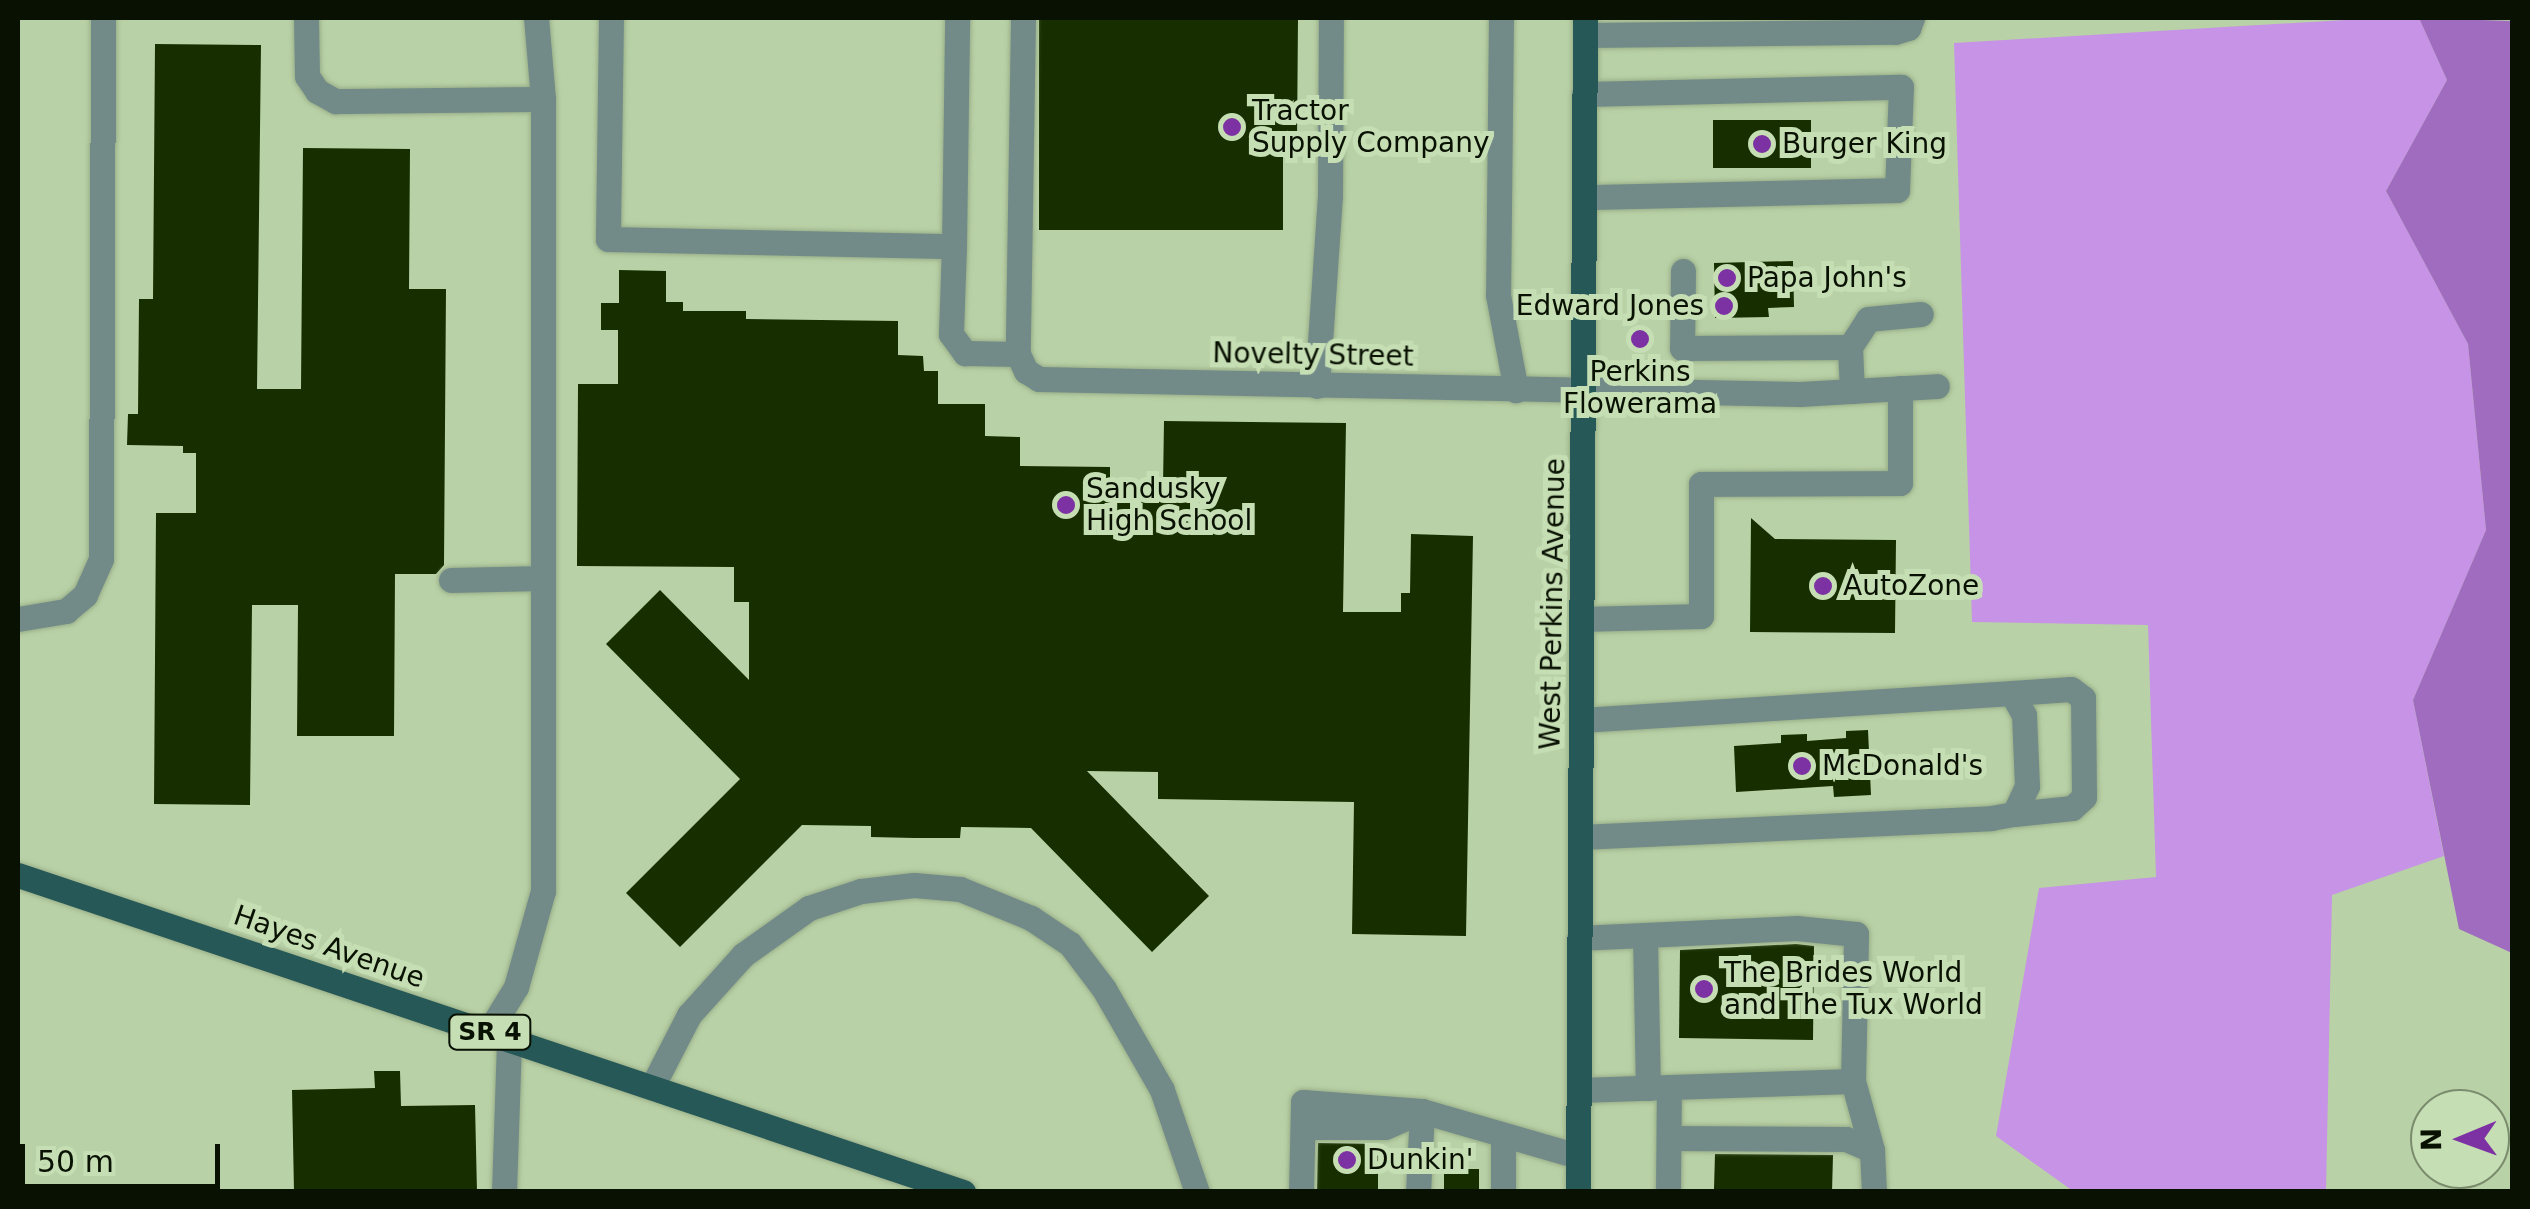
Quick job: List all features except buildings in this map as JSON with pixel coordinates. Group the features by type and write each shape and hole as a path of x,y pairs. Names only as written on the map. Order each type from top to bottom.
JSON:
{"main road":[{"name":"West Perkins Avenue","path":"1578,1192 1585,26"},
{"name":"Hayes Avenue","path":"18,874 963,1192"}],"street":[{"path":"18,619 66,611 85,595 101,559 103,18"},
{"path":"306,18 306,76 317,91 335,100 542,99"},
{"path":"504,1192 499,1035 543,891 542,99 536,18"},
{"path":"611,18 608,239 954,246"},
{"path":"957,18 951,334 965,353 1018,354 1023,18"},
{"path":"1318,386 1330,196 1332,18"},
{"path":"1500,18 1498,295 1516,390"},
{"path":"1585,26 1895,32 1908,28 1912,18"},
{"path":"1584,94 1900,87 1896,190 1584,197"},
{"path":"1683,271 1682,348 1850,347"},
{"path":"1852,391 1850,347 1868,319 1922,314"},
{"path":"1747,394 1748,347"},
{"name":"Novelty Street","path":"1018,354 1026,371 1039,379 1747,394 1937,386"},
{"path":"1582,618 1700,616 1702,484 1900,483 1900,388"},
{"path":"452,580 543,578"},
{"path":"1580,838 2014,814 2072,808 2084,797 2084,698 2071,689 1582,720"},
{"path":"2012,693 2024,715 2028,786 2014,814"},
{"path":"652,1087 689,1015 742,954 809,908 862,891 914,885 960,889 1030,918 1070,944 1104,990 1162,1090 1197,1192"},
{"path":"1579,938 1796,928 1856,934 1853,1081 1872,1150 1874,1192"},
{"path":"1646,935 1659,1087 1669,1138 1668,1192"},
{"path":"1578,1090 1853,1081"},
{"path":"1301,1192 1303,1102 1422,1111 1503,1138 1578,1156"},
{"path":"1418,1192 1422,1111"},
{"path":"1502,1192 1503,1138"},
{"path":"1669,1138 1846,1139 1872,1150"}],"shaded area":[{"path":"2419,18 2447,80 2386,191 2468,344 2486,530 2413,700 2444,856 2332,895 2326,1191 2073,1191 1996,1136 2039,888 2156,877 2148,625 1972,622 1954,43"},
{"path":"2419,18 2512,21 2512,953 2459,929 2413,700 2486,530 2468,344 2386,191 2447,80"}],"place":[{"name":"Tractor Supply Company","path":"1232,127"},
{"name":"Burger King","path":"1762,144"},
{"name":"Papa John's","path":"1727,278"},
{"name":"Edward Jones","path":"1724,306"},
{"name":"Perkins Flowerama","path":"1640,339"},
{"name":"Sandusky High School","path":"1066,505"},
{"name":"AutoZone","path":"1823,586"},
{"name":"McDonald's","path":"1802,766"},
{"name":"The Brides World and The Tux World","path":"1704,989"},
{"name":"Dunkin'","path":"1347,1160"}]}
